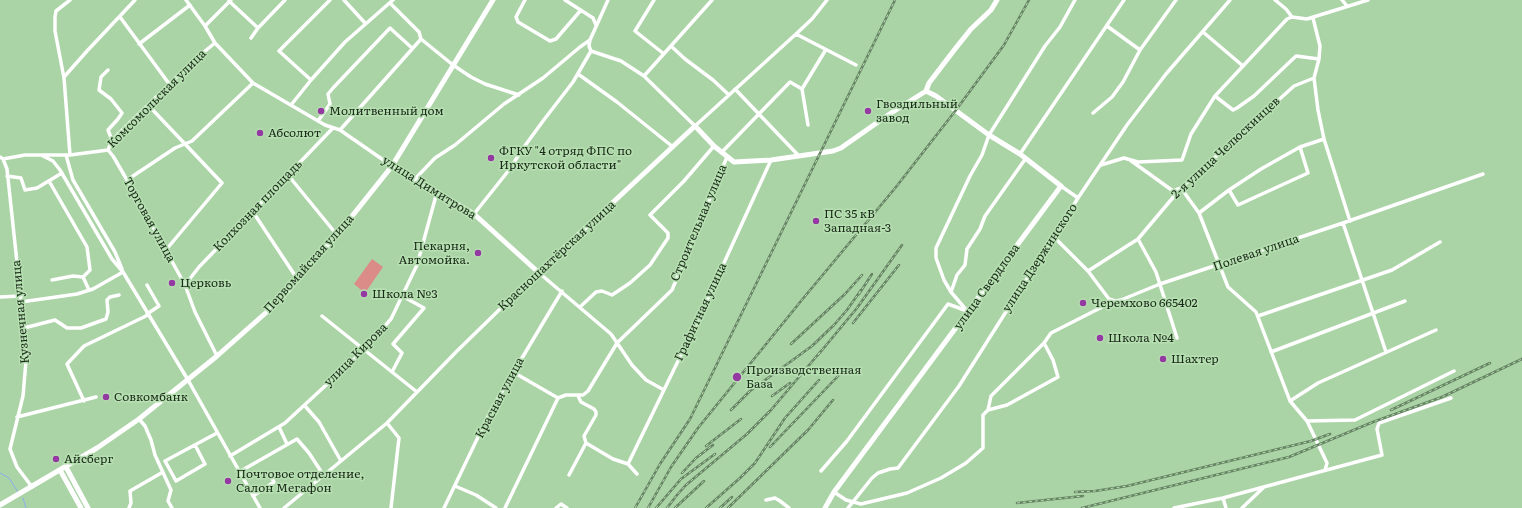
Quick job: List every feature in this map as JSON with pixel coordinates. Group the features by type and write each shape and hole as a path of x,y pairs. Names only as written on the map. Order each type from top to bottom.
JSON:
{"street":[{"path":"70,0 56,11 55,32 64,78 68,155 73,180 115,252 123,272 147,315 188,380 260,508"},
{"path":"64,78 135,0"},
{"name":"улица Димитрова","path":"186,0 205,26 214,43 253,83 318,121 340,130 392,166 474,214 538,272 611,334 632,365 646,380 664,390"},
{"path":"251,38 258,28 285,0"},
{"path":"311,80 279,52 330,0"},
{"path":"344,0 365,23"},
{"name":"Первомайская улица","path":"0,505 97,448 139,418 217,356 278,302 337,235 392,166 493,0"},
{"path":"525,0 516,17 518,22 550,41 556,39 581,10"},
{"path":"565,0 593,18 596,28"},
{"path":"474,214 564,96 578,74 591,52 589,46 590,40 608,0"},
{"path":"654,0 635,31 664,54"},
{"path":"644,76 712,0"},
{"name":"Красношахтёрская улица","path":"284,508 386,423 538,272 812,19 827,0"},
{"path":"591,52 621,61 644,76 714,146 734,162 772,160 833,151 841,148 888,114 926,91 929,83 955,49 971,29 991,10 997,0"},
{"path":"968,312 950,292 944,280 936,258 936,248 970,176 982,155 989,135 1045,46 1060,27 1075,0"},
{"path":"1020,154 1124,0"},
{"path":"1093,113 1112,96 1123,82 1140,50 1176,0"},
{"name":"улица Дзержинского","path":"848,508 872,478 878,473 898,468 959,386 1078,198 1127,125 1230,0"},
{"path":"1276,0 1292,17"},
{"path":"1342,0 1347,6"},
{"path":"1101,165 1124,158 1138,162 1182,160 1191,134 1216,96 1285,21 1292,17 1307,19 1313,18 1368,0"},
{"path":"205,26 230,1 258,28"},
{"path":"291,105 345,42 392,1 418,32 421,39 453,65 485,84 519,95"},
{"path":"139,44 190,5"},
{"path":"120,17 170,85"},
{"path":"1313,18 1320,46 1319,59 1314,78 1324,139 1350,221"},
{"path":"1107,26 1140,50"},
{"path":"318,121 330,104 328,94 332,88 390,28 412,48"},
{"path":"1203,32 1243,66"},
{"path":"796,34 826,51 856,65"},
{"path":"340,130 421,39"},
{"path":"415,179 435,158 455,145 504,104 543,78 590,40"},
{"name":"Комсомольская улица","path":"2,158 41,154 68,155 108,150 112,140 214,43"},
{"path":"671,46 729,95"},
{"path":"808,125 802,89 826,51"},
{"path":"1216,96 1233,110 1254,96 1296,56 1319,59"},
{"path":"108,70 101,77 100,90 111,99 122,113 108,130 112,140"},
{"path":"578,74 617,102 673,147"},
{"name":"2-я улица Челюскинцев","path":"1088,270 1138,239 1181,188 1294,86 1314,78"},
{"name":"Строительная улица","path":"722,152 758,113 790,82 802,89"},
{"path":"127,180 174,148 192,141 253,83"},
{"path":"735,89 798,155"},
{"path":"926,91 936,96 989,135 1026,158 1078,198"},
{"path":"149,106 222,183 166,251"},
{"name":"Колхозная площадь","path":"185,285 199,267 333,128"},
{"path":"1199,213 1229,190 1300,147 1324,139"},
{"path":"580,307 596,292 602,291 612,295 630,283 650,265 668,238 668,233 650,216 684,181 714,146"},
{"path":"1229,190 1238,205 1308,173 1300,147"},
{"name":"Торговая улица","path":"108,150 127,180 185,285 195,312 217,356"},
{"path":"41,154 53,161 62,173 112,259 123,272"},
{"name":"Строительная улица","path":"578,396 583,395 588,391 618,343 672,290 727,157"},
{"name":"Кузнечная улица","path":"2,158 7,176 24,328 25,378 23,396 10,449 18,467 32,487"},
{"path":"950,292 957,275 965,266 967,249 980,229 985,216 1026,158"},
{"name":"Графитная улица","path":"628,464 772,160"},
{"path":"1130,160 1173,191 1181,188 1199,213 1228,287 1256,312 1258,316 1290,401 1307,421 1327,463 1325,470"},
{"path":"7,176 21,178 25,190 37,188 62,173"},
{"name":"Полевая улица","path":"988,410 991,396 1044,343 1051,333 1114,301 1121,300 1160,284 1350,221 1483,174"},
{"path":"288,175 337,235"},
{"path":"49,181 87,247 90,270 83,277"},
{"name":"улица Свердлова","path":"825,508 834,492 1062,186"},
{"name":"улица Кирова","path":"230,456 279,427 305,406 364,350 391,319 417,265 437,192"},
{"path":"253,212 298,280"},
{"path":"1343,223 1386,352"},
{"path":"1054,237 1088,270 1109,299 1114,301"},
{"path":"1138,239 1156,272 1177,338"},
{"path":"1258,316 1392,270 1440,242"},
{"path":"22,302 77,294 89,290 123,272"},
{"path":"52,280 73,276 83,277"},
{"path":"83,277 89,290"},
{"path":"84,401 67,364 84,346 147,315 159,306 147,285"},
{"name":"Красная улица","path":"444,508 491,410 562,291"},
{"path":"24,328 55,320 67,328 81,328 106,319 108,312 107,300 110,297 119,294"},
{"path":"0,297 21,296"},
{"path":"392,372 402,353 392,344 424,308 402,296"},
{"path":"1271,352 1405,301"},
{"path":"822,471 847,441 948,304 968,312"},
{"path":"322,316 417,392"},
{"path":"1290,401 1318,383 1436,330"},
{"path":"834,492 846,500 861,504 907,493 941,478 966,463 983,448 983,415 988,410 1007,405 1058,377 1053,360 1044,343"},
{"path":"1307,421 1355,420 1454,371"},
{"path":"513,372 558,398"},
{"path":"505,508 558,398 566,395 578,396 581,402 592,407 596,412 596,415 584,436 586,443 613,459 628,464 637,474"},
{"path":"17,417 96,397"},
{"path":"1174,508 1223,498 1382,456 1377,428 1379,423 1451,398"},
{"path":"305,406 320,422 341,461"},
{"path":"139,418 145,426 155,455 170,490 168,501 170,508"},
{"path":"386,423 398,438 391,508"},
{"path":"279,427 287,444"},
{"path":"195,445 205,464 176,481 165,461 217,433"},
{"path":"239,472 297,439 309,453 324,476"},
{"path":"569,475 586,443"},
{"path":"66,467 88,508"},
{"path":"60,470 81,508"},
{"path":"129,508 131,503 130,491 163,472"},
{"path":"253,496 274,482 270,475"},
{"path":"455,486 476,494 496,508"},
{"path":"1242,508 1264,487"},
{"path":"766,500 775,498 780,500 789,508"},
{"path":"1223,498 1226,508"},
{"path":"556,508 561,504 567,508"}],"shaded area":[{"path":"372,259 383,267 365,293 354,284"}],"waterway":[{"path":"0,473 9,478 18,492"},
{"path":"23,498 26,508"}],"railway":[{"path":"635,508 660,464 690,419 895,0"},
{"path":"648,508 671,467 698,428 896,187 956,110 1004,45 1029,0"},
{"path":"818,355 857,308 902,245"},
{"path":"853,323 899,265"},
{"path":"859,294 872,274"},
{"path":"791,344 845,294 862,275"},
{"path":"731,410 750,391 812,346 834,325 861,290"},
{"path":"667,508 686,485 747,434 771,410 821,351"},
{"path":"1082,508 1289,457 1373,422 1442,397 1522,359"},
{"path":"1391,410 1490,363"},
{"path":"770,447 841,373"},
{"path":"706,508 755,463 785,418 819,380"},
{"path":"772,396 790,383"},
{"path":"728,508 808,430 833,400"},
{"path":"706,446 741,419"},
{"path":"1075,492 1095,491 1127,486 1311,441 1330,434"},
{"path":"682,473 696,458 713,445"},
{"path":"656,508 681,479 715,454"},
{"path":"675,508 704,481"},
{"path":"1017,503 1083,496"},
{"path":"720,508 732,497"}],"place":[{"name":"Молитвенный дом","path":"321,111"},
{"name":"Гвоздильный завод","path":"868,111"},
{"name":"Абсолют","path":"260,133"},
{"name":"ФГКУ \"4 отряд ФПС по Иркутской области\"","path":"491,158"},
{"name":"ПС 35 кВ Западная-3","path":"816,221"},
{"name":"Пекарня, Автомойка.","path":"478,253"},
{"name":"Церковь","path":"172,283"},
{"name":"Школа №3","path":"364,294"},
{"name":"Черемхово 665402","path":"1083,303"},
{"name":"Школа №4","path":"1100,338"},
{"name":"Шахтер","path":"1163,359"},
{"name":"Производственная База","path":"737,377"},
{"name":"Совкомбанк","path":"106,397"},
{"name":"Айсберг","path":"56,459"},
{"name":"Почтовое отделение, Салон Мегафон","path":"228,481"}]}
